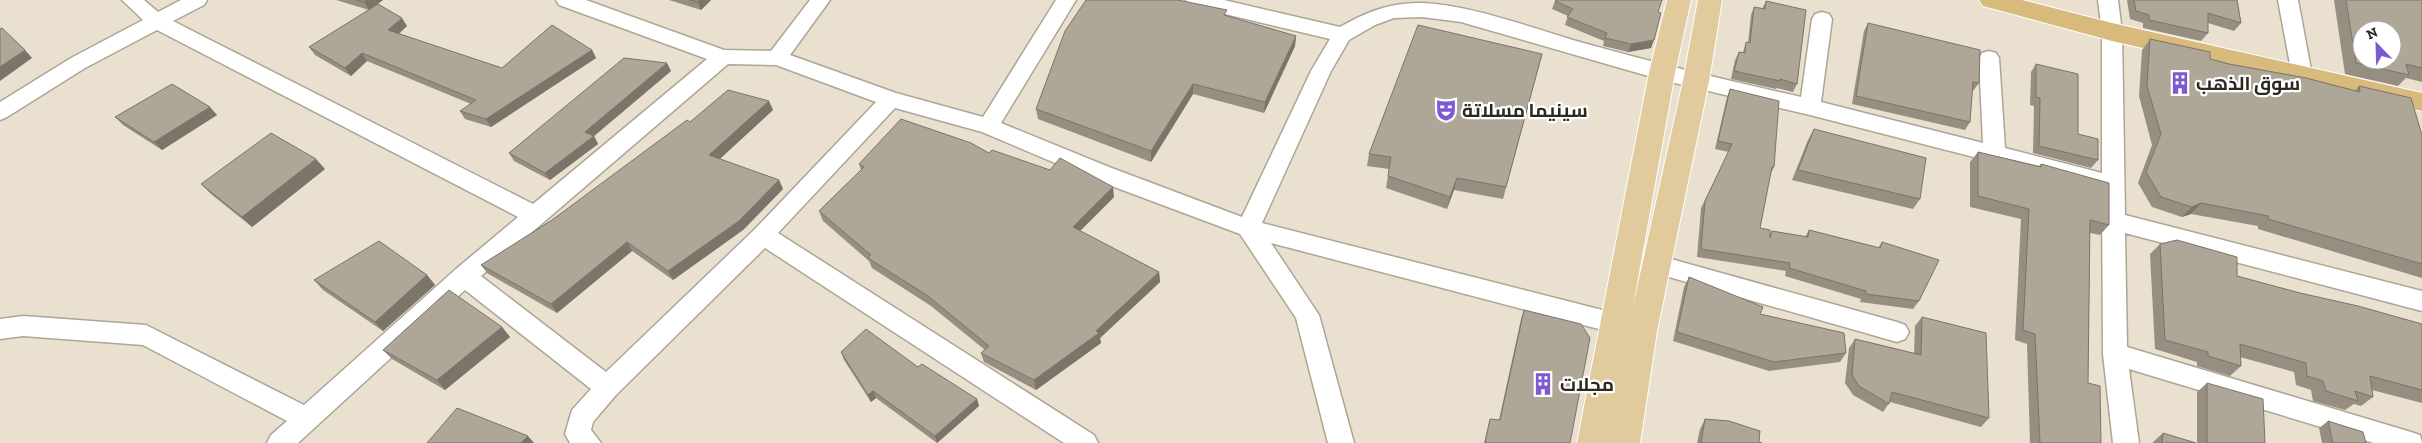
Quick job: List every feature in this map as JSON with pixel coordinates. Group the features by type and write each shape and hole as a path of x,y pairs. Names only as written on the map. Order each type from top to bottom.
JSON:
{"highway":[{"path":"1991,0 2112,32 2302,75 2416,108"}],"main road":[{"path":"1593,443 1662,73 1679,0"},
{"path":"1624,443 1655,263 1696,81 1710,0"}],"street":[{"path":"132,0 156,21 534,215"},
{"path":"0,112 78,62 197,0"},
{"path":"566,0 723,56 778,58 891,99 988,126 1101,172 1248,228 1614,323"},
{"path":"778,58 820,0"},
{"path":"988,126 1066,0"},
{"path":"1196,0 1342,35"},
{"path":"2108,0 2112,32 2115,354 2126,443"},
{"path":"2288,0 2302,75"},
{"path":"1248,228 1321,71 1342,35 1368,20 1392,11 1422,10 1461,15 1662,73 1810,107 2114,184"},
{"path":"1810,107 1822,20"},
{"path":"280,443 464,276 723,56"},
{"path":"1989,58 1994,153"},
{"path":"588,443 578,434 581,418 608,387 763,235 891,99"},
{"path":"2114,222 2422,301"},
{"path":"1248,228 1307,315 1342,443"},
{"path":"763,235 1086,443"},
{"path":"1628,256 1897,332"},
{"path":"464,276 608,387"},
{"path":"0,329 23,326 146,335 306,419"},
{"path":"2115,354 2411,443"}],"building":[{"path":"1086,0 1178,0 1227,10 1224,15 1296,36 1265,102 1193,84 1151,151 1036,109 1065,31"},
{"path":"1556,0 1662,0 1658,12 1661,13 1654,40 1631,44 1605,38 1607,33 1567,17 1573,9"},
{"path":"2134,0 2237,0 2241,23 2208,13 2208,33 2149,20 2149,15 2136,11"},
{"path":"2346,0 2422,0 2422,68 2406,64 2409,75 2387,70 2402,70 2402,20 2352,20 2352,38"},
{"path":"1766,1 1806,10 1797,84 1734,71 1739,52 1745,53 1746,42 1750,43 1754,7 1765,9"},
{"path":"378,4 402,18 388,30 502,68 552,25 592,50 486,119 460,111 476,100 362,53 345,68 309,47"},
{"path":"1868,23 1980,50 1979,83 1973,82 1970,122 1856,96"},
{"path":"1418,25 1542,54 1506,187 1457,178 1450,197 1388,176 1391,157 1369,154"},
{"path":"2,28 25,50 0,67 0,29"},
{"path":"2150,39 2210,52 2210,59 2229,64 2306,78 2360,92 2359,86 2411,98 2422,135 2422,264 2268,219 2268,216 2201,203 2192,207 2161,197 2146,172 2161,134 2147,86"},
{"path":"624,58 667,63 585,132 594,136 545,173 509,153"},
{"path":"2036,64 2078,74 2078,134 2098,139 2098,160 2039,146 2040,98 2036,97"},
{"path":"172,84 210,107 154,142 115,117"},
{"path":"1730,89 1779,101 1774,167 1772,167 1760,228 1770,230 1770,238 1772,231 1808,237 1809,230 1880,248 1882,242 1939,260 1919,301 1866,294 1866,291 1789,268 1790,263 1701,249 1705,201 1732,144 1718,141"},
{"path":"728,90 769,101 709,155 779,180 739,221 668,271 627,242 551,304 481,265 552,220 687,120 690,122"},
{"path":"901,119 971,143 989,153 992,150 1050,170 1060,158 1113,187 1073,227 1159,272 1096,331 1099,333 1034,380 981,353 989,346 928,296 868,258 871,255 819,211 864,167 859,164"},
{"path":"1814,129 1926,158 1920,199 1798,170"},
{"path":"271,133 316,159 242,217 201,184"},
{"path":"1978,152 2041,167 2041,164 2109,183 2109,225 2090,220 2088,383 2100,386 2101,443 2040,443 2035,334 2023,330 2029,209 1978,196"},
{"path":"2177,240 2237,257 2237,276 2422,324 2422,390 2370,376 2373,397 2355,391 2358,401 2326,391 2323,381 2307,376 2306,363 2240,344 2241,366 2208,356 2208,352 2165,340 2160,244"},
{"path":"379,241 427,275 375,322 314,280"},
{"path":"1689,277 1763,307 1760,314 1844,333 1846,353 1774,362 1677,332"},
{"path":"449,290 502,327 437,380 383,350"},
{"name":"مجلات","path":"1524,310 1581,324 1590,338 1570,443 1485,443 1490,419 1500,420"},
{"path":"1922,317 1986,333 1989,418 1892,392 1889,404 1859,386 1852,375 1855,339 1921,355"},
{"path":"866,329 918,367 922,364 977,399 935,436 873,391 868,395 841,352"},
{"path":"2207,383 2263,399 2265,443 2207,443"},
{"path":"457,408 528,436 521,443 427,443"},
{"path":"1705,419 1729,421 1760,431 1759,442 1762,443 1701,443"},
{"path":"2328,421 2363,432 2366,443 2333,443"},
{"path":"2163,433 2196,443 2162,443"}],"place":[{"name":"سوق الذهب","path":"2180,83"},
{"name":"سينيما مسلاتة","path":"1446,110"},
{"name":"مجلات","path":"1543,384"}]}
